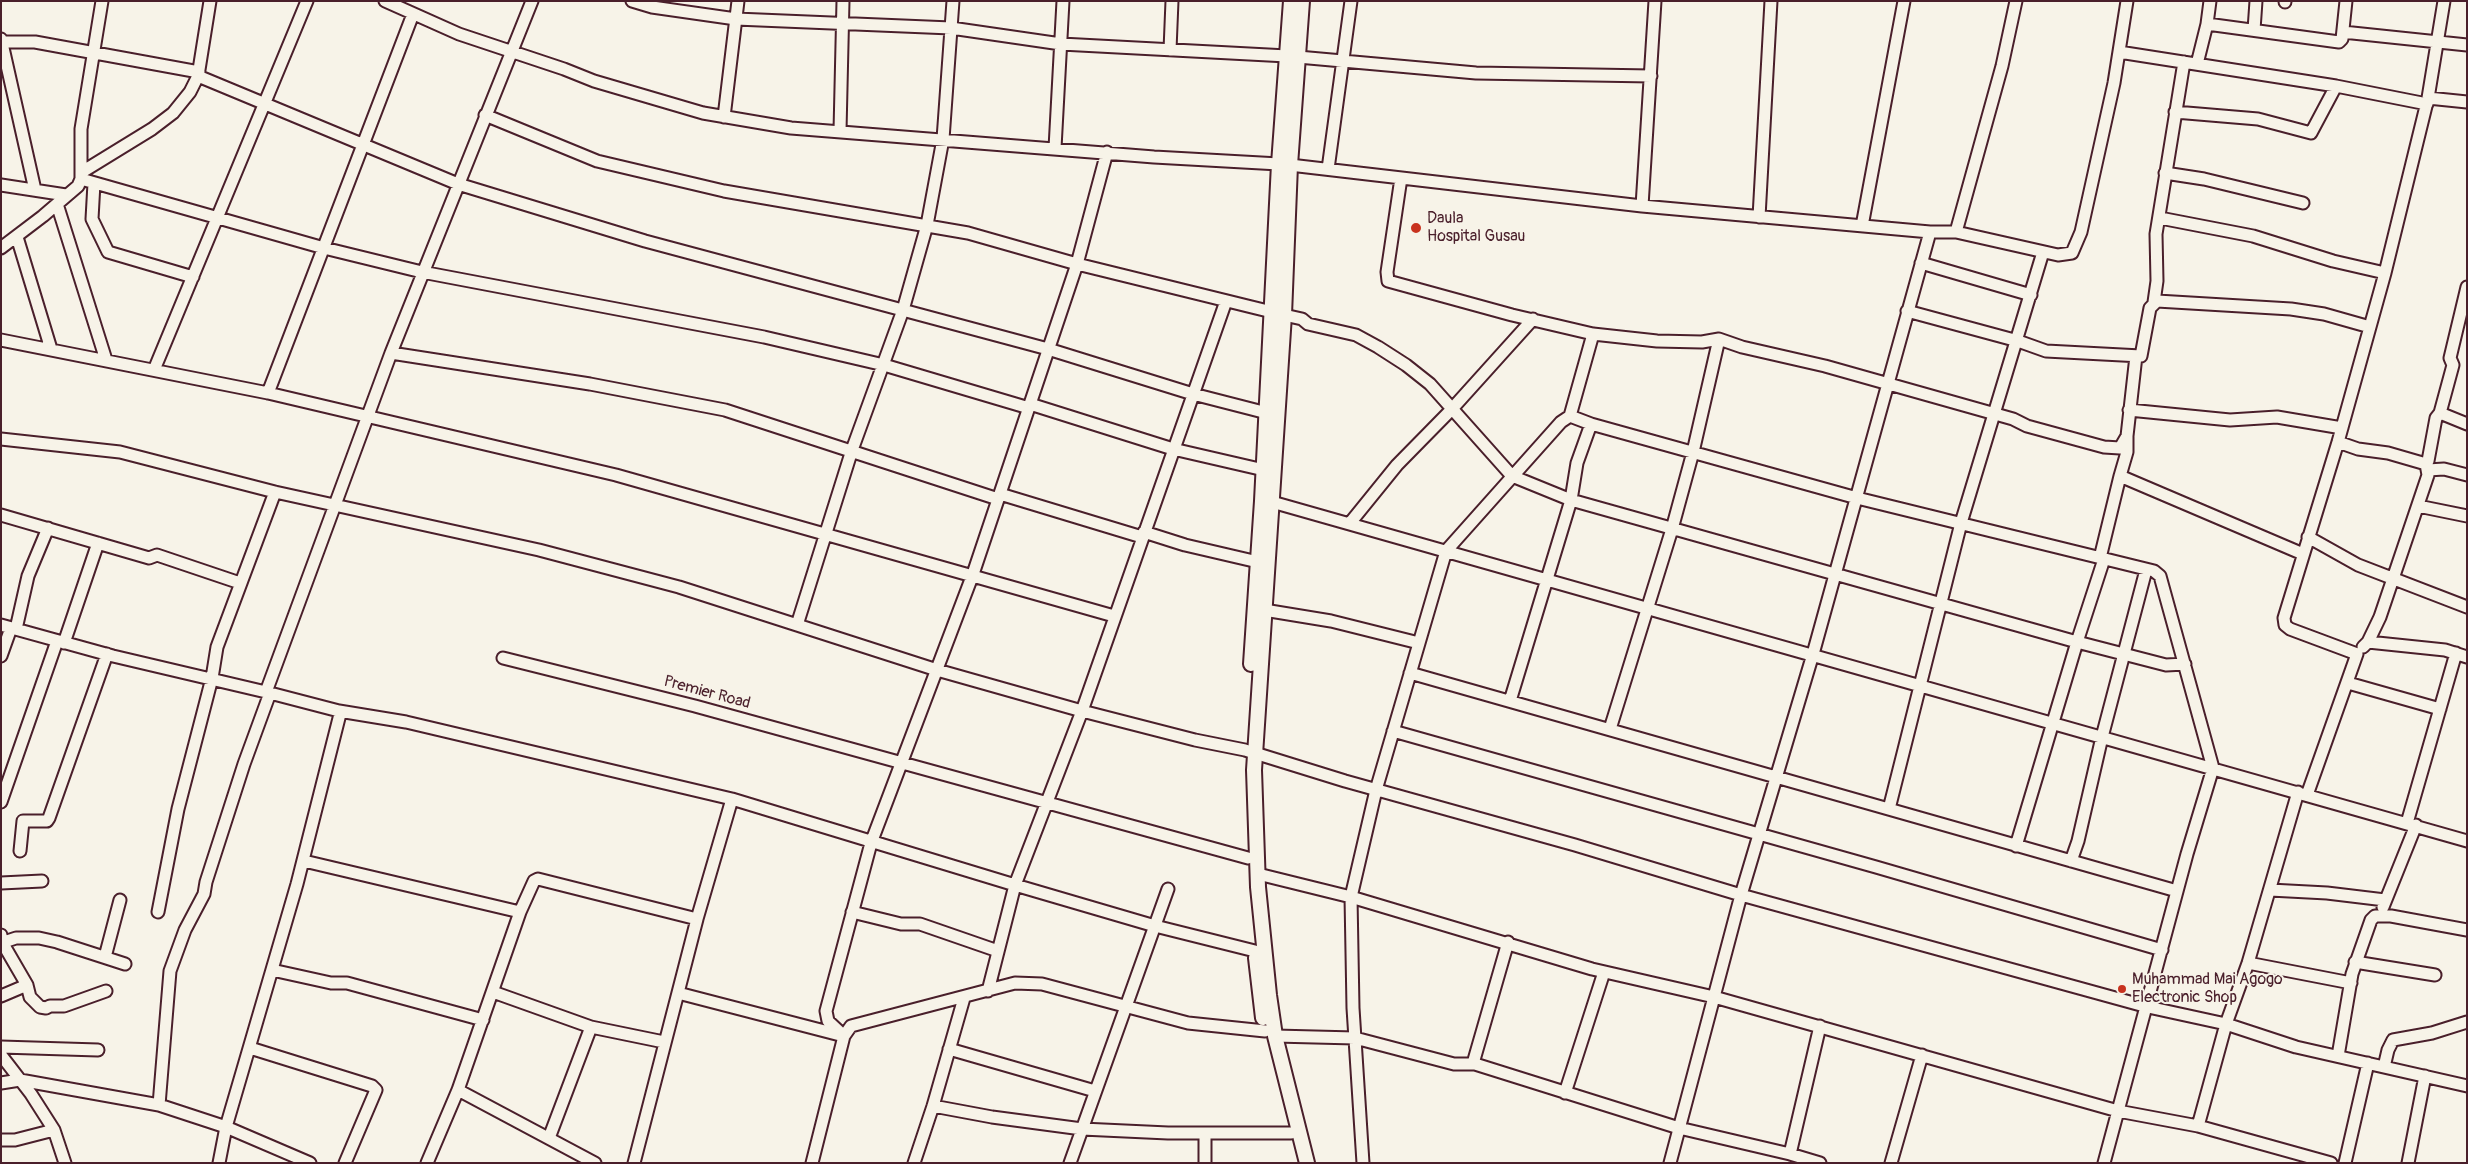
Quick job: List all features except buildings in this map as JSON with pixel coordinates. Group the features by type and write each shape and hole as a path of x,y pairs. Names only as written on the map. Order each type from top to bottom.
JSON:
{"street":[{"path":"82,175 81,129 102,1"},
{"path":"1,248 57,204 82,175 173,113 190,92 199,74 210,1"},
{"path":"154,370 308,1"},
{"path":"385,1 459,34 594,81 703,114 791,128 1284,164 1642,206 1930,232 1956,232 2058,255 2072,253 2081,232 2119,52 2126,1"},
{"path":"154,1104 170,971 184,930 204,894 206,882 244,764 334,503 422,272 532,1"},
{"path":"632,1 652,7 736,19 951,28 1060,44 1292,56 1476,73 1650,76"},
{"path":"724,117 738,1"},
{"path":"840,131 843,1"},
{"path":"797,625 852,450 903,310 927,225 943,139 953,1"},
{"path":"1055,148 1063,1"},
{"path":"1170,50 1172,1"},
{"path":"1291,1 1292,56 1284,164 1272,502 1250,752 1270,1033 1307,1163"},
{"path":"1292,56 1302,1"},
{"path":"1328,169 1351,1"},
{"path":"1642,206 1655,1"},
{"path":"1759,217 1771,1"},
{"path":"1862,226 1904,1"},
{"path":"1956,232 2002,66 2016,1"},
{"path":"2197,64 2207,24 2210,1"},
{"path":"2254,30 2256,1"},
{"path":"2207,24 2340,42 2343,32 2346,1"},
{"path":"2357,654 2290,629 2285,625 2284,618 2338,442 2370,328 2428,101 2444,1"},
{"path":"268,393 413,14"},
{"path":"2343,32 2467,45"},
{"path":"35,190 2,40 35,42 94,52 199,74 265,104 364,143 458,184 654,244 1048,349 1192,394 1266,413"},
{"path":"2119,52 2428,101 2467,102"},
{"path":"1907,311 2046,350 2141,356 2147,316 2154,302 2157,281 2156,234 2184,62"},
{"path":"2175,112 2258,119 2311,133 2336,86"},
{"path":"485,116 597,161 724,191 968,232 1077,264 1278,313 1356,335 1406,365 1430,384 1451,410 1512,476 1571,500 2077,642 2166,665 2184,664"},
{"path":"844,1036 828,1021 826,1011 871,843 973,574 1077,264 1107,152"},
{"path":"2165,173 2204,179 2304,203"},
{"path":"82,175 94,183 324,248 422,272 764,337 884,365 1029,406 1173,450 1264,470"},
{"path":"1401,178 1387,272 1388,281 1593,334 1702,342 1719,339 1742,347 1771,352 1995,414 2027,426 2104,447 2120,448 2127,436"},
{"path":"94,183 92,219 108,252 193,277"},
{"path":"1,185 66,195"},
{"path":"57,204 106,360"},
{"path":"2160,218 2252,236 2333,262 2384,273"},
{"path":"1670,1163 1741,895 1836,574 1930,232"},
{"path":"17,237 51,349"},
{"path":"1889,809 1961,524 2018,341 2043,252"},
{"path":"1921,263 2031,295"},
{"path":"2198,1126 2226,1024 2303,794 2348,683 2357,654 2368,642 2380,617 2418,506 2436,418 2440,413 2452,365 2450,358 2463,329 2467,287"},
{"path":"988,991 1015,885 1082,711 1226,300"},
{"path":"2154,302 2292,309 2324,314 2370,328"},
{"path":"1278,313 1266,413 1250,752 1248,858 1255,952 1298,1163"},
{"path":"1350,523 1397,465 1451,410 1533,320"},
{"path":"1363,1163 1355,1038 1351,897 1376,790 1446,551 1561,422 1570,416 1593,334"},
{"path":"1610,729 1672,529 1693,452 1719,339"},
{"path":"1,340 268,393 616,475 973,574 1114,616"},
{"path":"391,353 590,384 725,410 999,497 1143,535 1258,562"},
{"path":"2016,846 2102,559 2127,452 2129,410 2136,356"},
{"path":"2129,410 2230,420 2277,417 2342,428"},
{"path":"2440,413 2467,424"},
{"path":"1570,416 1591,424 1857,498 2146,570 2160,576 2212,768 2104,1163"},
{"path":"1510,702 1571,500 1578,463 1591,424"},
{"path":"1,439 64,444 120,452 275,492 334,503 539,550 679,587 937,670 1082,711 1250,752 1376,790 1575,845 1741,895 2148,1006 2226,1024 2296,1047 2467,1086"},
{"path":"2338,442 2358,449 2388,453 2427,467 2467,475"},
{"path":"2120,476 2303,554"},
{"path":"158,912 178,808 212,678 217,647 275,492"},
{"path":"1272,502 2467,841"},
{"path":"2418,506 2467,516"},
{"path":"1,515 149,558 157,555 240,583"},
{"path":"1,656 9,627 48,528"},
{"path":"2308,537 2358,566 2467,607"},
{"path":"1,802 98,543"},
{"path":"2071,861 2078,841 2102,737 2146,570"},
{"path":"1264,610 1331,621 1419,643"},
{"path":"9,627 107,654 212,678 339,711 406,722 732,799 871,843 1155,926 1255,952"},
{"path":"2368,642 2445,650 2461,655 2440,709 2412,824 2385,900 2382,916"},
{"path":"20,851 23,821 47,821 49,818 107,654"},
{"name":"Premier Road","path":"503,658 695,706 1248,858"},
{"path":"1410,673 2177,891"},
{"path":"2348,683 2440,709"},
{"path":"219,1163 226,1127 304,861 341,717 339,711"},
{"path":"1394,731 2162,950"},
{"path":"634,1163 697,919 732,799"},
{"path":"304,861 520,912"},
{"path":"1258,874 1351,897 1604,972 1714,997 1820,1026 2118,1111 2198,1126 2331,1163"},
{"path":"427,1163 458,1090 520,912 532,885 538,879 697,919"},
{"path":"1,883 42,881"},
{"path":"1070,1163 1168,889"},
{"path":"2270,890 2328,893 2385,900"},
{"path":"105,956 120,900"},
{"path":"852,912 901,924 920,924 998,951"},
{"path":"2338,1056 2355,962 2371,920 2375,916 2467,930"},
{"path":"106,991 64,1006 40,1007 30,997 27,985 2,940 39,938 105,956 125,964"},
{"path":"1475,1064 1474,1060 1508,942"},
{"path":"2355,962 2435,975"},
{"path":"2248,963 2351,983"},
{"path":"272,970 331,983 347,982 483,1020"},
{"path":"1565,1093 1604,972"},
{"path":"812,1163 844,1036 851,1026 964,998 1015,983 1042,984 1125,1008 1188,1023 1270,1033 1355,1038 1454,1064 1475,1064 1679,1128 1790,1154 1820,1163"},
{"path":"1,996 27,985"},
{"path":"492,992 591,1027 664,1042"},
{"path":"678,993 844,1036"},
{"path":"914,1163 933,1106 964,998"},
{"path":"2384,1067 2388,1050 2394,1040 2432,1033 2467,1022"},
{"path":"1790,1154 1820,1026"},
{"path":"549,1138 591,1027"},
{"path":"1,1047 98,1050"},
{"path":"250,1048 372,1086 376,1090 346,1163"},
{"path":"949,1049 1096,1091"},
{"path":"1,1055 54,1130 66,1163"},
{"path":"1891,1163 1922,1055"},
{"path":"2345,1163 2368,1063"},
{"path":"2408,1163 2425,1076"},
{"path":"1,1083 20,1080 154,1104 226,1127 310,1163"},
{"path":"458,1090 595,1163"},
{"path":"933,1106 992,1117 1082,1129 1205,1133 1291,1133"},
{"path":"1,1140 15,1140 54,1130"},
{"path":"1205,1133 1205,1163"}],"place":[{"name":"Daula Hospital Gusau","path":"1416,228"},
{"name":"Muhammad Mai Agogo Electronic Shop","path":"2122,989"}]}
